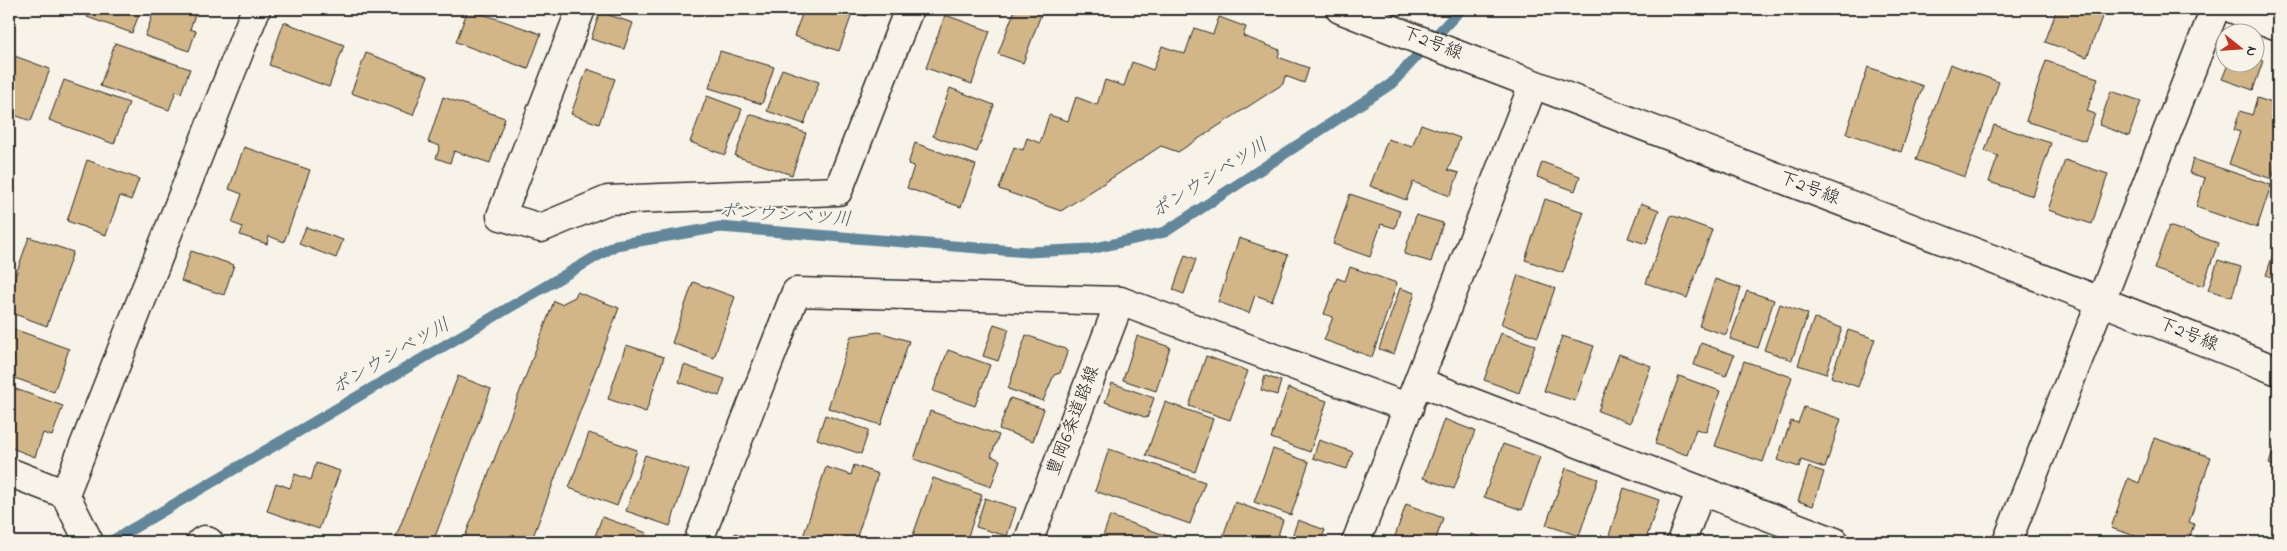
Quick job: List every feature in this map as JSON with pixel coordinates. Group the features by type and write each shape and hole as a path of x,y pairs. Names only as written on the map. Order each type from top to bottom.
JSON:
{"street":[{"path":"65,494 256,9"},
{"path":"581,9 501,216 541,228 608,200 838,191 909,9"},
{"name":"下2号線","path":"1340,9 1384,16 1404,34 1457,53 1533,85 2101,300 2278,371"},
{"path":"2007,542 2215,9"},
{"path":"2233,9 2278,26"},
{"path":"1356,542 1420,382 1533,85"},
{"path":"698,542 796,292 1120,301 1409,408"},
{"name":"豊岡6条道路線","path":"1028,542 1120,301"},
{"path":"1420,382 1834,542"},
{"path":"9,472 65,494 83,530"},
{"path":"1681,542 1701,491"},
{"path":"200,542 204,540 209,542"}],"building":[{"path":"90,9 141,9 132,33 87,17"},
{"path":"155,9 197,9 190,29 196,31 189,51 145,36"},
{"path":"468,9 541,34 528,69 456,42"},
{"path":"804,9 827,9 851,17 839,51 794,36"},
{"path":"846,9 868,9 866,16"},
{"path":"1015,9 1043,9 1023,63 998,54"},
{"path":"2057,9 2105,9 2087,57 2045,42"},
{"path":"600,12 633,23 624,49 591,39"},
{"path":"945,15 990,31 972,84 926,68"},
{"path":"1219,17 1246,27 1243,36 1280,50 1278,57 1309,68 1304,83 1285,76 1283,84 1178,152 1161,146 1061,211 999,189 1014,147 1023,150 1027,138 1040,143 1049,115 1068,121 1076,97 1097,105 1105,80 1124,86 1132,62 1153,70 1162,46 1185,54 1194,28 1213,34"},
{"path":"284,22 344,45 329,87 269,65"},
{"path":"115,43 190,69 181,93 176,91 169,110 100,86"},
{"path":"720,51 774,67 762,104 709,88"},
{"path":"366,53 428,76 413,115 351,93"},
{"path":"9,54 50,69 31,121 14,115 9,130"},
{"path":"2046,61 2098,78 2087,111 2095,114 2085,141 2026,121"},
{"path":"1950,64 1999,82 1965,177 1916,160"},
{"path":"1868,67 1923,86 1901,152 1846,133"},
{"path":"587,69 615,79 599,124 571,114"},
{"path":"782,69 819,82 804,124 767,111"},
{"path":"2225,72 2259,72 2253,90 2222,79"},
{"path":"64,80 129,103 114,144 49,120"},
{"path":"950,88 994,105 977,152 933,136"},
{"path":"2111,91 2141,101 2129,136 2099,125"},
{"path":"707,96 742,109 725,155 690,142"},
{"path":"443,97 505,118 490,163 454,151 450,163 436,158 440,146 428,142"},
{"path":"2257,98 2278,105 2278,160 2272,179 2229,164 2240,132 2234,130 2240,111 2252,115"},
{"path":"750,114 806,133 792,175 735,156"},
{"path":"1421,124 1460,138 1448,170 1459,173 1450,196 1413,182 1406,200 1370,186 1388,139 1412,147"},
{"path":"1994,125 2051,143 2033,196 1989,182 1998,156 1985,151"},
{"path":"915,143 976,165 961,207 907,188 914,166 908,164"},
{"path":"244,147 310,170 284,242 269,236 267,244 240,235 243,227 232,223 242,194 229,189"},
{"path":"2193,159 2271,185 2257,228 2196,207 2205,178 2189,173"},
{"path":"87,160 139,179 131,200 120,196 106,235 67,221"},
{"path":"2065,160 2108,174 2092,224 2048,210"},
{"path":"1542,162 1580,176 1575,191 1537,177"},
{"path":"1350,194 1400,211 1395,228 1381,224 1370,257 1333,244"},
{"path":"1545,199 1584,212 1563,273 1525,260"},
{"path":"1641,203 1659,210 1646,244 1628,238"},
{"path":"1416,215 1443,223 1431,262 1404,254"},
{"path":"1671,215 1712,230 1687,298 1646,283"},
{"path":"2169,226 2218,243 2203,286 2154,269"},
{"path":"306,227 343,240 336,258 299,244"},
{"path":"29,237 73,252 47,326 9,312 9,294"},
{"path":"1239,238 1288,255 1272,301 1255,295 1249,313 1218,302"},
{"path":"2278,240 2278,280 2266,275"},
{"path":"191,251 234,265 224,295 181,281"},
{"path":"1185,255 1196,259 1184,294 1173,290"},
{"path":"2218,260 2241,267 2232,297 2208,290"},
{"path":"1350,267 1397,283 1372,357 1324,340 1333,317 1324,314 1337,278 1345,281"},
{"path":"1518,275 1555,288 1538,337 1501,324"},
{"path":"1715,279 1741,288 1726,335 1699,326"},
{"path":"693,282 735,297 714,358 672,343"},
{"path":"1400,288 1415,293 1394,354 1379,349"},
{"path":"1747,291 1774,300 1758,348 1730,339"},
{"path":"577,292 619,308 531,542 463,542 554,301 561,304 575,297"},
{"path":"2278,295 2278,317 2271,315"},
{"path":"1780,304 1808,314 1792,360 1764,350"},
{"path":"1814,318 1842,328 1826,374 1798,365"},
{"path":"994,324 1009,329 998,361 983,356"},
{"path":"11,328 69,349 54,392 9,376 9,336"},
{"path":"1848,330 1875,339 1858,387 1831,377"},
{"path":"879,332 909,341 881,425 828,408 851,336"},
{"path":"1501,333 1535,345 1519,393 1484,380"},
{"path":"1026,335 1068,350 1060,373 1054,375 1043,401 1008,389"},
{"path":"1137,336 1170,347 1156,391 1123,380"},
{"path":"1562,336 1594,346 1575,401 1544,391"},
{"path":"1701,343 1734,355 1726,376 1694,365"},
{"path":"626,345 664,357 646,412 608,399"},
{"path":"948,350 990,365 975,406 933,391"},
{"path":"1619,354 1651,366 1630,423 1598,411"},
{"path":"1206,356 1248,371 1230,420 1189,406"},
{"path":"1744,361 1792,377 1763,462 1715,446"},
{"path":"684,365 725,379 719,396 679,382"},
{"path":"458,376 491,389 433,542 394,542"},
{"path":"1265,376 1281,381 1277,395 1261,390"},
{"path":"1679,376 1720,391 1706,432 1696,429 1687,455 1655,444"},
{"path":"1112,383 1154,398 1147,418 1105,402"},
{"path":"10,387 63,406 52,436 43,433 35,457 9,447"},
{"path":"1288,388 1327,401 1310,452 1271,438"},
{"path":"1010,398 1044,409 1033,441 999,429"},
{"path":"1165,402 1213,419 1195,472 1146,455"},
{"path":"1804,407 1841,419 1825,468 1801,460 1799,467 1777,460 1791,421 1798,423"},
{"path":"930,411 999,435 991,456 1000,460 991,487 914,459"},
{"path":"825,415 869,430 861,454 817,439"},
{"path":"1444,419 1475,431 1454,489 1423,478"},
{"path":"589,433 637,450 617,506 569,488"},
{"path":"2278,435 2278,467 2269,464"},
{"path":"2154,438 2211,457 2189,522 2194,524 2188,542 2132,542 2135,536 2111,528 2128,478 2139,483"},
{"path":"1319,440 1353,452 1347,469 1313,458"},
{"path":"1503,444 1540,457 1522,510 1484,497"},
{"path":"1109,449 1205,482 1190,524 1095,491"},
{"path":"1273,449 1309,462 1291,515 1254,502"},
{"path":"645,455 689,470 670,526 626,511"},
{"path":"316,463 340,471 319,529 267,511 276,483 290,488 295,474 311,480"},
{"path":"854,465 878,474 855,542 819,542 803,537 826,467 851,475"},
{"path":"1809,467 1824,472 1813,506 1798,501"},
{"path":"1566,468 1598,479 1579,536 1546,525"},
{"path":"933,478 982,495 966,542 924,542 912,538"},
{"path":"1624,488 1659,500 1645,542 1607,542"},
{"path":"985,498 1016,508 1007,536 976,527"},
{"path":"1235,502 1283,520 1276,542 1221,542"},
{"path":"1406,504 1443,518 1435,542 1393,542"},
{"path":"1110,516 1182,541 1101,542"},
{"path":"602,517 647,533 643,542 593,542"},
{"path":"1298,520 1325,530 1320,542 1290,542"},
{"path":"735,533 760,541 760,542 732,542"},
{"path":"1471,534 1494,542 1469,542"}],"waterway":[{"name":"ポンウシベツ川","path":"110,542 616,245 720,227 1028,252 1091,249 1165,232 1391,84 1461,9"}]}
